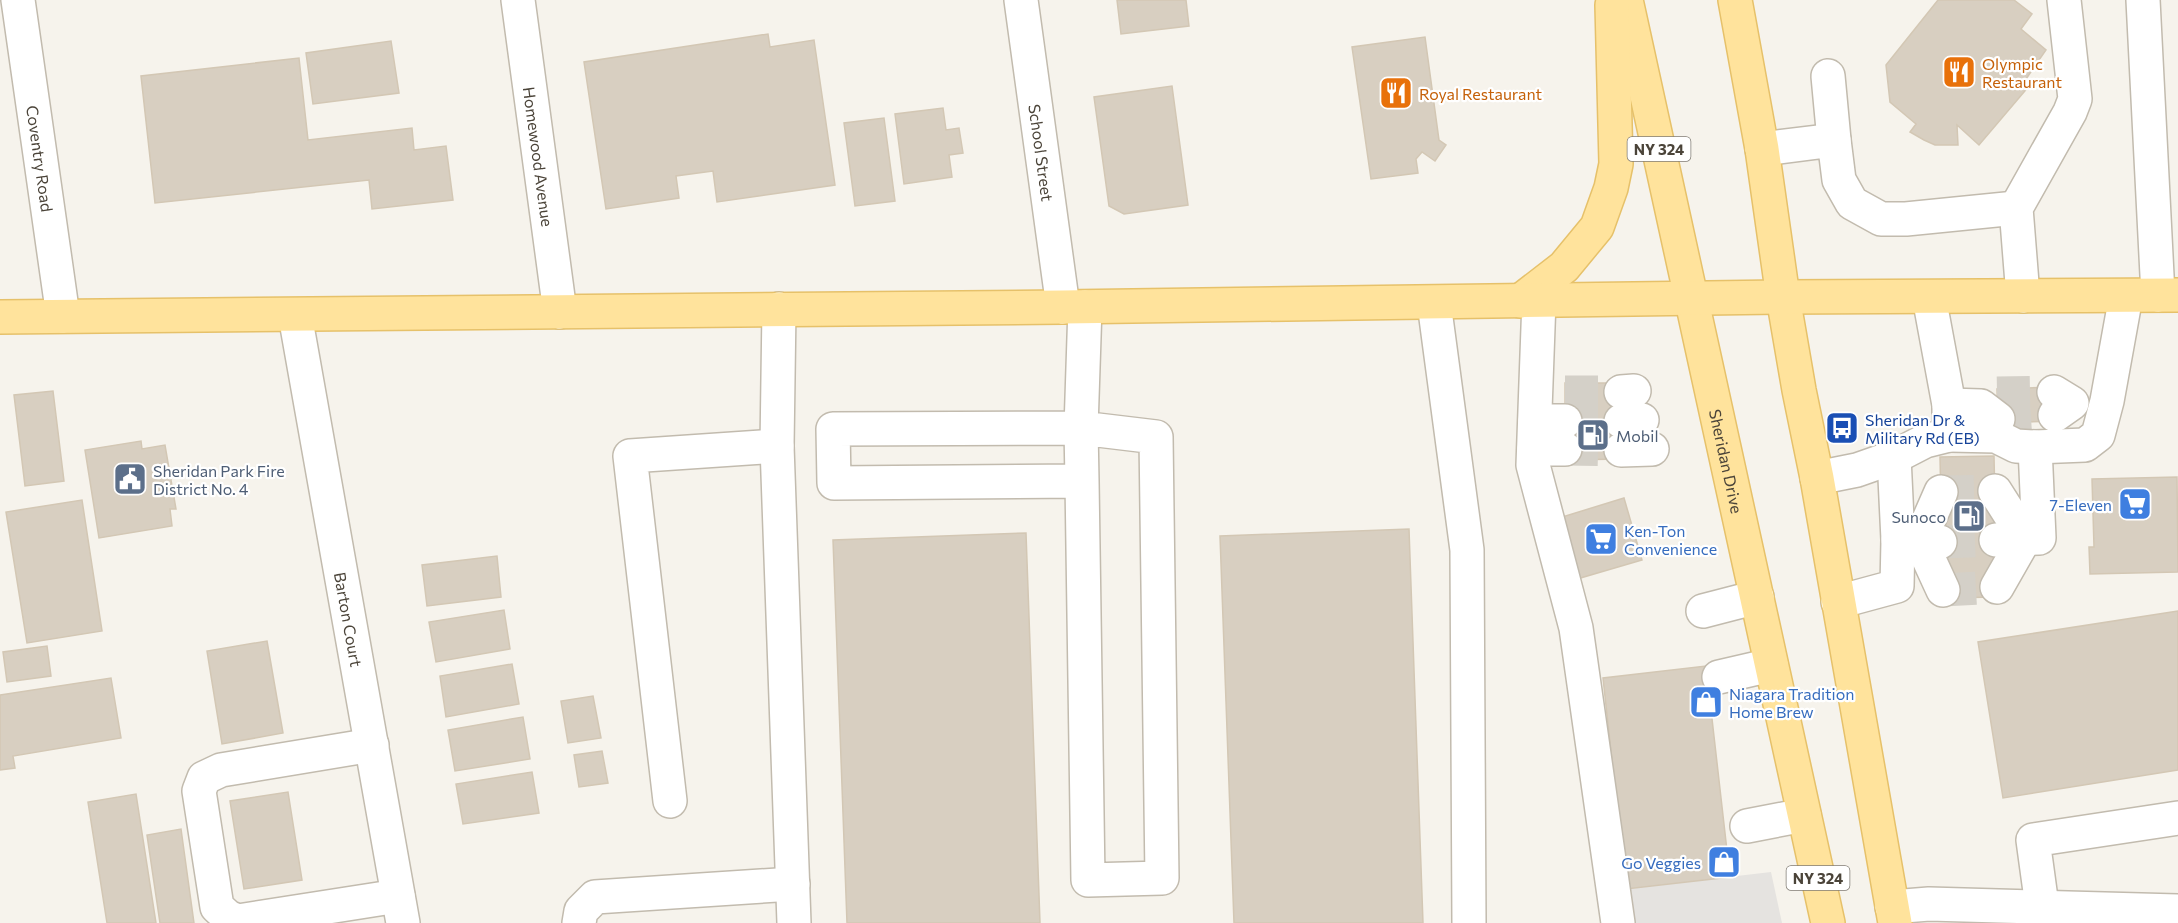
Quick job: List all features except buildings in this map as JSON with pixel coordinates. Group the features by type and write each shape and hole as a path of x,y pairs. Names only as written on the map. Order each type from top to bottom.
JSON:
{"main road":[{"path":"1530,301 1564,267 1597,227 1611,188 1616,164 1612,0"},
{"name":"Sheridan Drive","path":"1626,0 1828,923"},
{"path":"1735,0 1762,149 1783,297 1894,915"},
{"path":"0,317 1434,303 1783,297 2168,295"}],"street":[{"name":"Coventry Road","path":"18,0 63,316"},
{"name":"Homewood Avenue","path":"518,0 560,312"},
{"name":"School Street","path":"1021,0 1074,307 1081,428 1088,880 1162,878 1156,437 1081,428"},
{"path":"2023,296 2016,208 2075,99 2064,0"},
{"path":"2143,0 2166,192 2168,295"},
{"path":"1828,76 1839,180 1852,203 1881,219 1906,219 2016,208"},
{"path":"1762,149 1834,140"},
{"path":"1949,420 1996,436 2016,446 2085,445 2098,435 2107,401 2126,296"},
{"path":"1929,297 1949,420"},
{"path":"1530,301 1563,492"},
{"path":"1434,303 1467,549 1469,923"},
{"path":"779,309 777,446 794,923"},
{"name":"Barton Court","path":"295,315 400,909"},
{"path":"2060,403 2107,401"},
{"path":"1817,478 1857,470 1894,457 1925,441 1949,420 1992,406"},
{"path":"1550,425 1533,465 1576,628 1618,923"},
{"path":"1081,428 833,429 834,483 1082,481"},
{"path":"670,801 630,456 777,446"},
{"path":"2010,539 2038,538 2036,447"},
{"path":"1894,457 1920,541 1943,590"},
{"path":"1995,491 2010,539 1997,587"},
{"path":"1838,602 1897,586 1941,492"},
{"path":"1703,611 1757,597"},
{"path":"1719,677 1771,665"},
{"path":"372,745 221,770 204,778 199,791 217,907 228,917 238,921 400,909"},
{"path":"1746,826 1804,815"},
{"path":"2042,906 2033,840 2178,818"},
{"path":"579,923 581,911 595,897 793,884"},
{"path":"1894,915 1929,904 2178,911"}],"shaded area":[{"path":"1771,872 1782,923 1608,923 1626,889"}],"tunnel":[{"path":"1565,392 1621,392"},
{"path":"1997,393 2054,392"},
{"path":"1998,419 2055,415"},
{"path":"1565,421 1621,421"},
{"path":"1565,449 1621,450"},
{"path":"1941,492 1995,491"},
{"path":"1942,542 1996,540"},
{"path":"1943,590 1997,587"}],"place":[{"name":"Olympic Restaurant","path":"1959,72"},
{"name":"Royal Restaurant","path":"1396,93"},
{"name":"Sheridan Dr & Military Rd (EB)","path":"1842,428"},
{"name":"Mobil","path":"1593,435"},
{"name":"Sheridan Park Fire District No. 4","path":"130,479"},
{"name":"7-Eleven","path":"2135,504"},
{"name":"Sunoco","path":"1969,516"},
{"name":"Ken-Ton Convenience","path":"1601,539"},
{"name":"Niagara Tradition Home Brew","path":"1706,702"},
{"name":"Go Veggies","path":"1724,862"}]}
